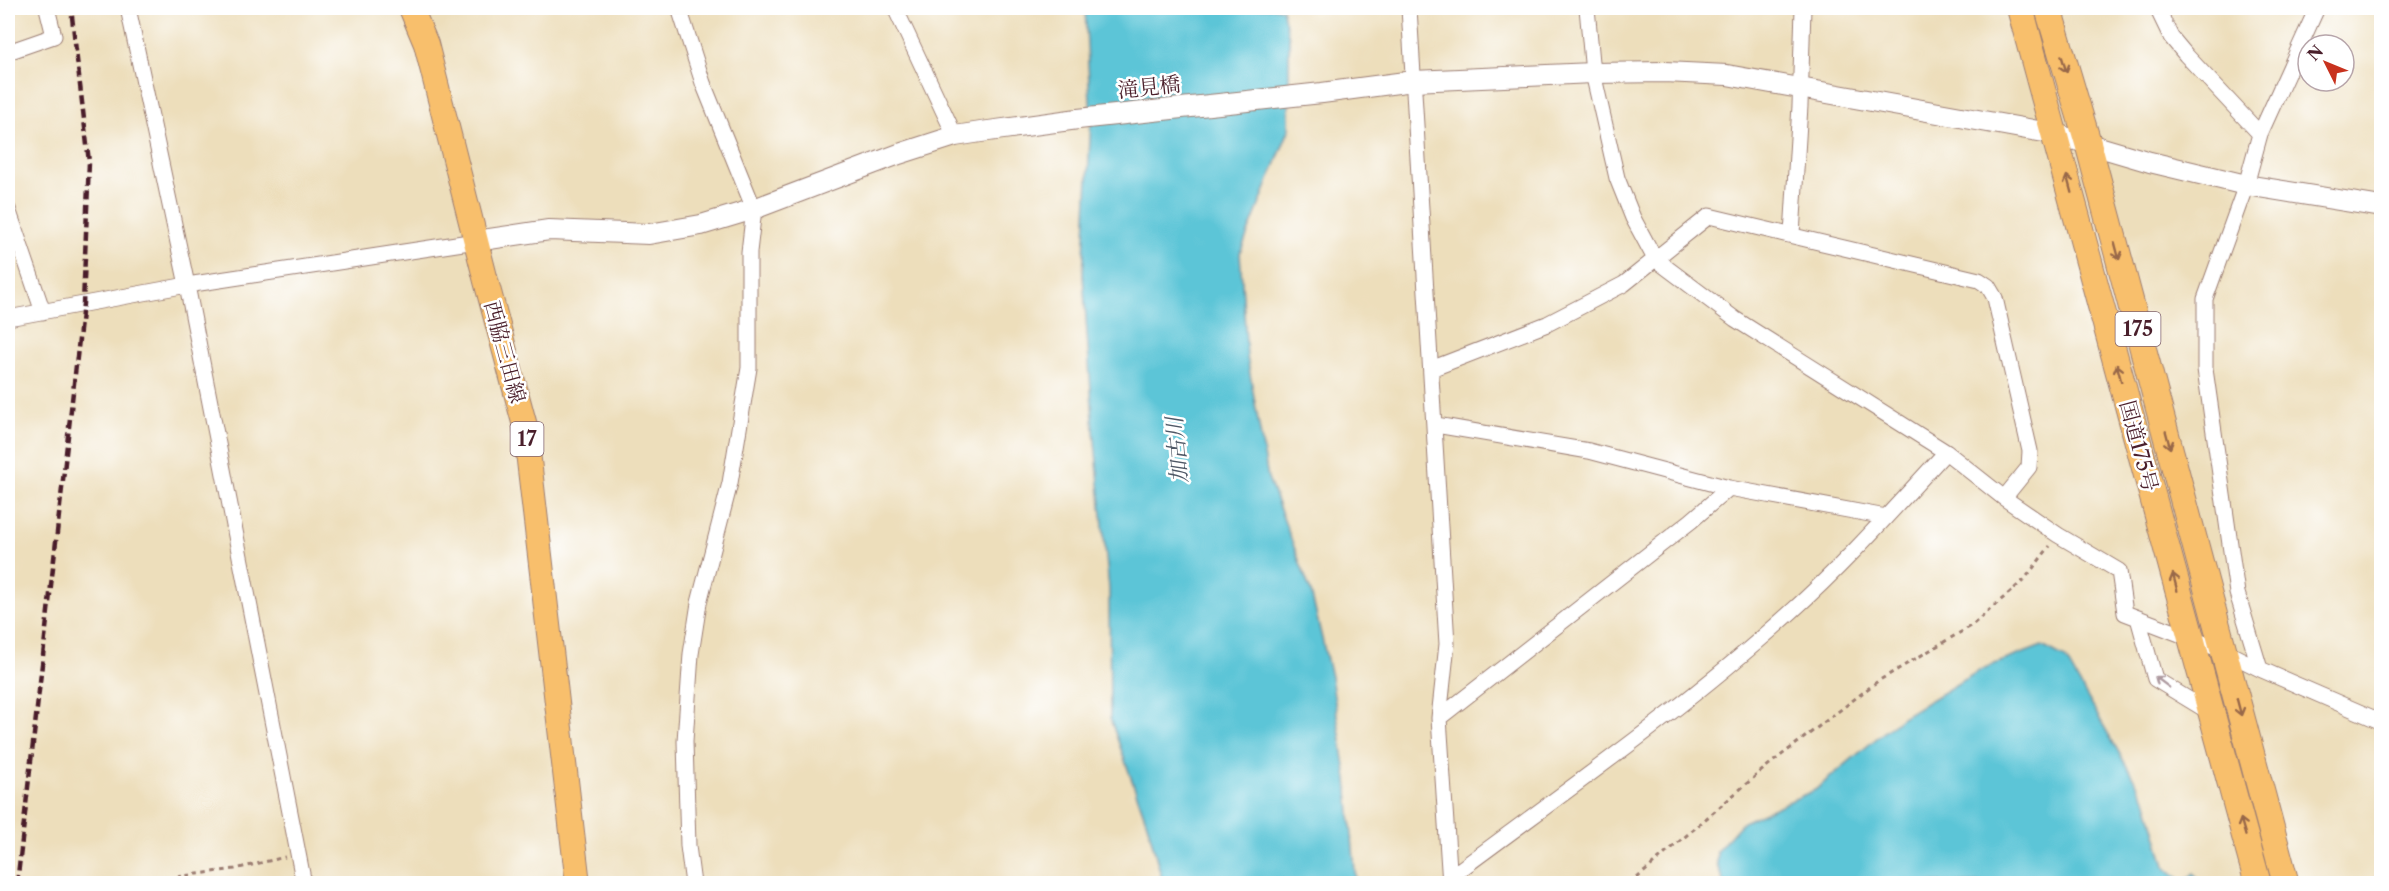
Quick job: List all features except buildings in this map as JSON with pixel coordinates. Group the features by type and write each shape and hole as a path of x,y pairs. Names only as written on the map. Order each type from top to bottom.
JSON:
{"highway":[{"name":"国道175号","path":"2020,8 2258,884"},
{"name":"国道175号","path":"2048,8 2088,143 2286,884"}],"main road":[{"name":"西脇三田線","path":"411,8 426,44 525,426 578,884"}],"street":[{"path":"8,52 54,36 47,8"},
{"path":"128,8 187,285 304,884"},
{"path":"679,8 703,82 754,209 749,252 749,368 730,483 699,603 691,654 685,741 688,846 693,884"},
{"path":"896,8 955,136"},
{"path":"1409,8 1448,644 1439,718 1449,881"},
{"path":"1587,8 1593,72 1617,178 1633,218 1655,259 1734,319 1946,452 2004,498 2058,535 2119,571 2125,613 2224,651 2382,723"},
{"path":"1792,234 1803,8"},
{"path":"2157,8 2171,37 2260,134"},
{"path":"2260,669 2237,593 2205,369 2205,298 2246,185 2260,134 2317,8"},
{"name":"滝見橋","path":"476,242 549,230 649,234 701,225 754,209 899,154 955,136 981,132 1078,118 1322,93 1413,81 1593,72 1727,75 2055,134 2150,162 2246,185 2382,207"},
{"path":"8,209 43,312"},
{"path":"1431,369 1547,324 1624,284 1709,216 1792,234 1979,280 1988,286 1995,298 2030,451 2029,467 2004,498"},
{"path":"8,318 187,285 476,242"},
{"path":"1436,425 1589,451 1729,488 1886,517"},
{"path":"1449,881 1685,700 1791,612 1886,517 1946,452"},
{"path":"1439,718 1691,521 1729,488"},
{"path":"2138,618 2155,679 2211,713"}],"path":[{"path":"1630,884 1795,744 1878,681 1971,626 2024,580 2058,535"},
{"path":"124,884 235,869 298,854"}],"water":[{"name":"加古川","path":"1085,8 1282,8 1289,38 1289,130 1240,253 1247,357 1268,478 1311,592 1331,677 1347,779 1356,883 1163,883 1147,823 1110,718 1109,589 1093,420 1083,275 1091,119"},
{"path":"2042,646 2065,658 2147,802 2165,866 2183,882 2194,873 2201,883 1724,883 1717,865 1717,851 1743,822 1815,790 1902,717 1982,669"}],"railway":[{"path":"17,884 83,304 89,162 71,8"}]}
